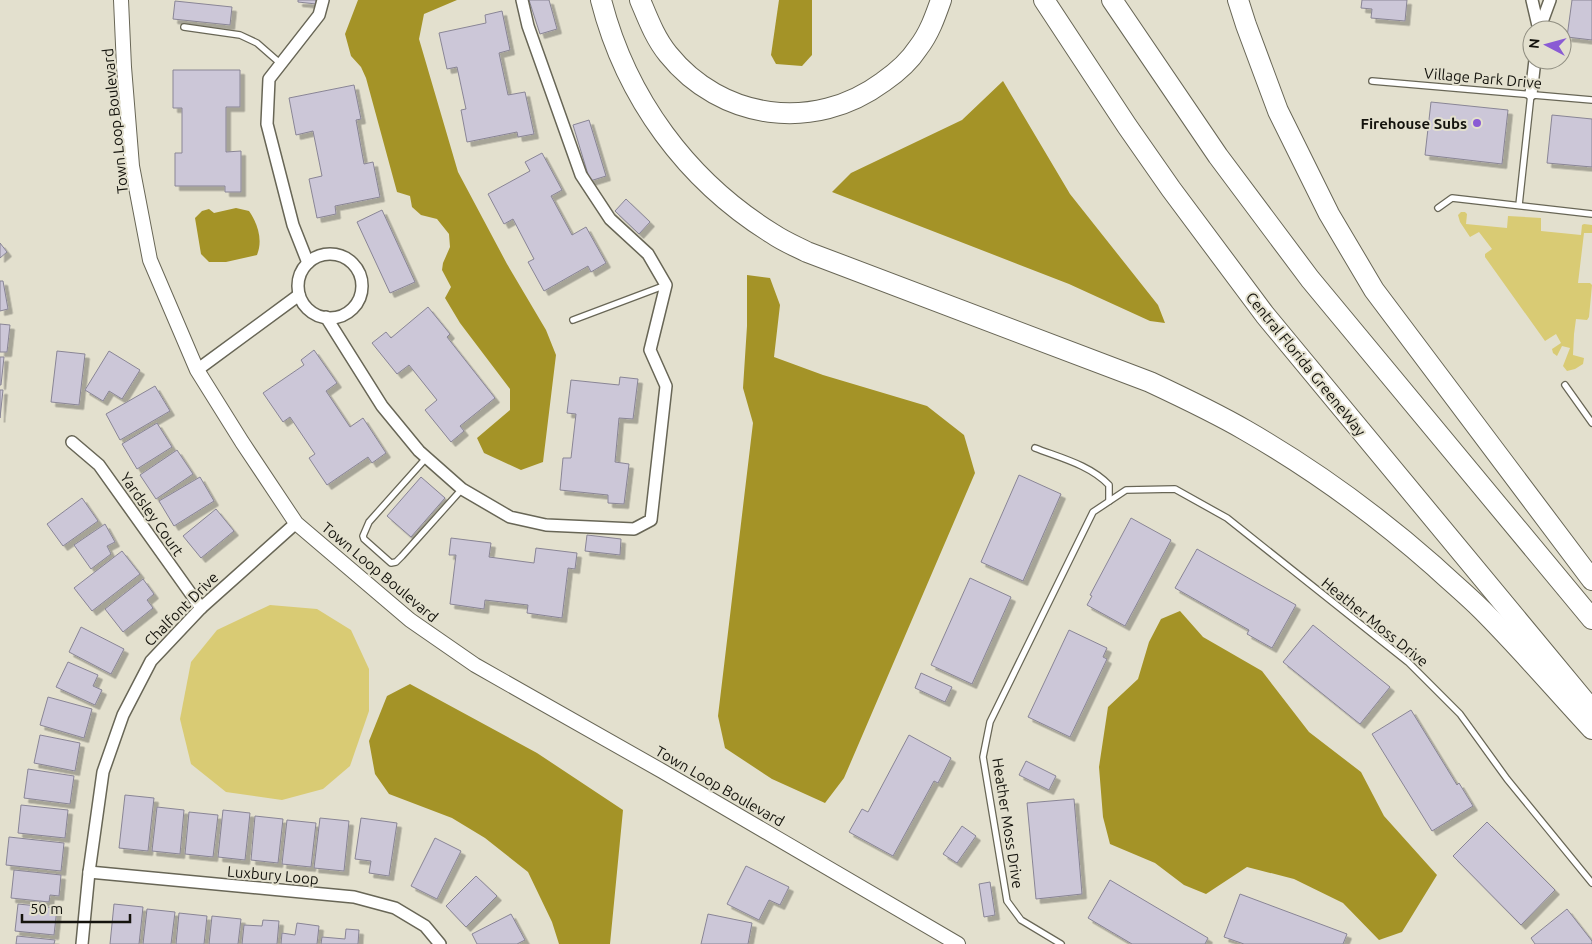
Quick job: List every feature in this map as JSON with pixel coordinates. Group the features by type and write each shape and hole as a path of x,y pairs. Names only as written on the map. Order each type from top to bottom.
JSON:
{"highway":[{"path":"601,0 608,28 623,66 638,96 660,130 701,177 746,216 774,235 807,252 1150,382 1228,421 1285,454 1326,480 1366,509 1482,609 1592,729"},
{"path":"640,0 652,30 667,54 702,86 740,105 764,112 793,114 819,111 845,104 870,92 899,71 918,48 934,21 941,0"},
{"name":"Central Florida GreeneWay","path":"1044,0 1127,126 1247,292 1592,710"},
{"path":"1112,0 1218,156 1304,272 1592,619"},
{"path":"1238,0 1278,111 1329,214 1374,290 1592,580"}],"street":[{"name":"Town Loop Boulevard","path":"121,0 132,166 150,260 197,370 296,523 410,620 475,665 662,771 958,944"},
{"path":"308,262 293,224 267,124 269,79 319,15 323,0"},
{"path":"326,318 382,406 419,450 462,489 510,517 546,524 634,529 651,520 666,386 650,350 666,285 648,254 610,219 581,175 528,26 522,0"},
{"path":"1532,0 1537,20"},
{"path":"1543,20 1550,0"},
{"path":"1531,94 1534,70"},
{"path":"337,254 351,262 360,275 362,286 360,296 347,313 337,317 326,318 317,315 303,304 299,295 298,286 302,269 316,256 337,254"},
{"path":"197,370 299,295"},
{"name":"Yardsley Court","path":"72,442 99,464 201,608"},
{"name":"Chalfont Drive","path":"82,944 89,872 103,772 123,715 150,661 201,608 296,523"},
{"name":"Luxbury Loop","path":"89,872 354,898 395,908 425,926 440,944"}],"lane":[{"path":"184,27 240,35 257,43 281,64"},
{"name":"Village Park Drive","path":"1372,81 1592,100"},
{"path":"1519,205 1531,94"},
{"path":"1438,208 1452,198 1592,214"},
{"path":"573,320 666,285"},
{"path":"1565,385 1592,423"},
{"path":"1035,448 1086,468 1100,476 1109,485 1109,501"},
{"path":"427,457 369,522 363,536 377,551 391,563 396,562 462,489"},
{"name":"Heather Moss Drive","path":"1061,944 1021,920 1007,901 984,757 990,722 1093,512 1126,490 1175,490 1227,518 1414,668 1460,714 1507,779 1592,883"}],"shaded area":[{"path":"358,0 457,0 424,14 419,39 458,172 507,264 546,330 556,355 543,462 521,470 484,453 477,438 510,410 510,389 460,323 445,298 451,287 442,270 450,247 449,234 437,219 421,215 412,207 410,196 397,192 366,78 361,67 351,56 345,34"},
{"path":"779,0 812,0 812,55 802,66 776,64 771,55"},
{"path":"1003,81 1070,194 1158,305 1165,323 1150,321 1069,284 832,192 851,173 962,120"},
{"path":"236,208 249,211 255,221 259,232 260,244 257,255 226,262 209,262 201,254 195,218 202,211 209,209 214,213"},
{"path":"1461,212 1467,214 1466,224 1507,228 1508,216 1541,218 1541,231 1581,235 1582,225 1592,225 1592,233 1584,233 1578,283 1590,283 1592,285 1589,317 1587,320 1576,319 1574,334 1573,355 1584,358 1583,364 1567,371 1563,366 1570,348 1562,346 1557,356 1553,353 1552,349 1561,343 1556,334 1545,341 1485,257 1485,254 1492,249 1479,232 1470,237 1460,222 1458,215"},
{"path":"747,275 770,278 780,305 774,357 823,375 927,406 964,435 975,473 844,778 825,803 772,779 725,748 718,716 753,423 743,388 747,326"},
{"path":"270,605 317,609 351,630 369,669 369,711 350,766 323,789 282,800 226,792 191,764 180,719 191,662 217,630"},
{"path":"1180,611 1203,637 1262,671 1309,732 1361,772 1384,816 1437,875 1402,932 1379,940 1343,903 1294,879 1247,867 1206,894 1184,885 1155,863 1110,844 1103,817 1099,767 1108,707 1138,679 1149,642 1161,619"},
{"path":"410,684 537,753 623,810 610,944 559,944 552,922 528,872 485,838 452,818 389,794 375,774 369,741 387,696"}],"building":[{"path":"298,0 316,0 316,4 298,2"},
{"path":"529,0 549,0 557,29 540,34"},
{"path":"1362,0 1407,0 1405,21 1371,18 1372,9 1361,8"},
{"path":"1572,0 1592,0 1592,40 1572,38 1572,20 1569,20"},
{"path":"175,1 232,7 230,25 173,19"},
{"path":"502,11 510,50 499,53 508,95 525,92 534,134 518,137 517,132 467,142 461,110 466,109 457,67 447,69 439,33 486,23 485,15"},
{"path":"173,70 240,70 240,107 226,107 226,152 241,151 241,192 225,192 225,186 175,186 175,153 182,153 182,108 173,108"},
{"path":"354,85 361,119 356,120 364,164 373,162 380,197 335,206 336,214 317,218 309,179 322,176 313,131 296,135 289,98"},
{"path":"1431,102 1508,110 1502,164 1425,155"},
{"path":"1552,115 1592,119 1592,167 1547,163"},
{"path":"589,120 606,176 590,181 573,125"},
{"path":"542,153 562,190 551,196 572,235 586,227 606,263 591,272 588,266 544,291 528,262 534,259 513,219 504,224 488,194 530,171 525,162"},
{"path":"626,199 650,222 639,234 615,211"},
{"path":"382,210 415,282 390,293 357,222"},
{"path":"0,243 7,252 0,258"},
{"path":"0,281 3,281 8,309 0,311"},
{"path":"428,307 450,334 447,337 495,398 460,426 464,431 451,442 425,410 437,400 409,365 397,374 372,343 386,332 391,338"},
{"path":"0,324 10,325 7,352 0,352"},
{"path":"314,350 337,383 326,391 350,427 363,418 386,453 372,463 368,457 327,485 309,458 315,454 290,417 283,422 263,393 304,365 301,360"},
{"path":"57,351 85,354 79,405 51,402"},
{"path":"109,351 140,370 122,399 109,391 103,401 85,390"},
{"path":"0,357 4,357 1,385 0,385"},
{"path":"620,377 638,379 633,419 619,418 615,462 629,464 624,504 608,503 608,495 560,490 563,458 571,458 576,414 567,413 571,380 619,385"},
{"path":"155,386 170,411 120,440 106,414"},
{"path":"0,390 3,390 0,418"},
{"path":"157,423 172,447 137,469 122,444"},
{"path":"177,450 193,474 156,499 140,475"},
{"path":"1019,475 1061,494 1023,581 981,562"},
{"path":"200,477 214,501 174,526 159,501"},
{"path":"421,477 445,498 411,537 387,516"},
{"path":"82,498 98,521 63,546 47,524"},
{"path":"216,509 234,531 201,558 183,536"},
{"path":"1131,518 1171,540 1125,626 1087,605 1092,596 1090,595"},
{"path":"105,524 115,542 107,546 111,554 91,569 74,545"},
{"path":"587,535 621,539 620,555 585,551"},
{"path":"451,538 491,543 489,557 534,563 536,548 577,553 575,569 568,568 562,618 527,613 528,605 485,600 484,609 450,604 456,555 449,555"},
{"path":"1197,549 1296,605 1272,648 1247,634 1249,630 1175,588"},
{"path":"122,551 140,574 92,611 74,588"},
{"path":"970,578 1011,597 972,684 931,665"},
{"path":"143,579 154,594 147,600 153,608 123,632 105,609"},
{"path":"1313,625 1390,687 1360,724 1283,662"},
{"path":"81,627 124,649 111,674 69,652"},
{"path":"1069,630 1107,648 1103,657 1107,659 1070,737 1028,717"},
{"path":"68,662 98,675 93,686 102,690 95,705 56,687"},
{"path":"921,673 952,687 945,702 915,688"},
{"path":"48,697 92,709 84,738 40,725"},
{"path":"1411,710 1457,785 1459,783 1473,806 1432,831 1372,734"},
{"path":"40,735 80,743 75,771 34,763"},
{"path":"909,735 951,758 938,783 934,781 893,856 849,832 862,809 868,812"},
{"path":"1026,761 1056,776 1049,790 1019,775"},
{"path":"28,769 74,776 70,804 24,798"},
{"path":"125,795 154,798 148,851 119,848"},
{"path":"1074,799 1082,894 1036,899 1027,803"},
{"path":"21,805 68,810 65,838 18,833"},
{"path":"157,807 184,810 180,854 152,851"},
{"path":"223,810 250,813 245,860 218,857"},
{"path":"189,812 218,815 213,857 185,854"},
{"path":"255,816 283,819 278,863 251,860"},
{"path":"320,818 349,821 344,871 314,868"},
{"path":"361,818 397,823 389,876 369,873 371,861 355,859"},
{"path":"287,820 316,823 311,867 282,864"},
{"path":"1487,822 1555,890 1521,925 1453,856"},
{"path":"962,826 976,836 957,863 943,854"},
{"path":"9,837 64,843 61,871 6,865"},
{"path":"435,838 461,851 437,899 411,886"},
{"path":"746,866 789,887 780,905 769,900 759,920 727,904"},
{"path":"14,870 61,875 59,896 50,895 49,902 11,898"},
{"path":"476,876 497,896 466,927 446,906"},
{"path":"1110,880 1208,938 1205,944 1132,944 1088,918"},
{"path":"990,882 995,915 984,917 979,884"},
{"path":"1240,894 1347,934 1343,944 1244,944 1224,937"},
{"path":"18,904 57,908 54,935 15,931"},
{"path":"114,904 143,907 139,944 110,944"},
{"path":"147,909 175,912 171,944 143,944"},
{"path":"1567,909 1592,941 1592,944 1535,944 1531,938"},
{"path":"179,913 207,916 204,944 176,944"},
{"path":"511,914 525,940 517,944 477,944 472,934"},
{"path":"708,914 752,923 748,944 701,944"},
{"path":"212,916 241,919 238,944 209,944"},
{"path":"263,920 279,921 277,944 242,944 244,925 262,926"},
{"path":"297,923 319,926 317,944 281,944 282,933 295,935"},
{"path":"346,929 359,930 358,944 321,944 322,937 345,939"},
{"path":"17,936 55,940 54,944 16,944"}],"place":[{"name":"Firehouse Subs","path":"1477,123"}]}
